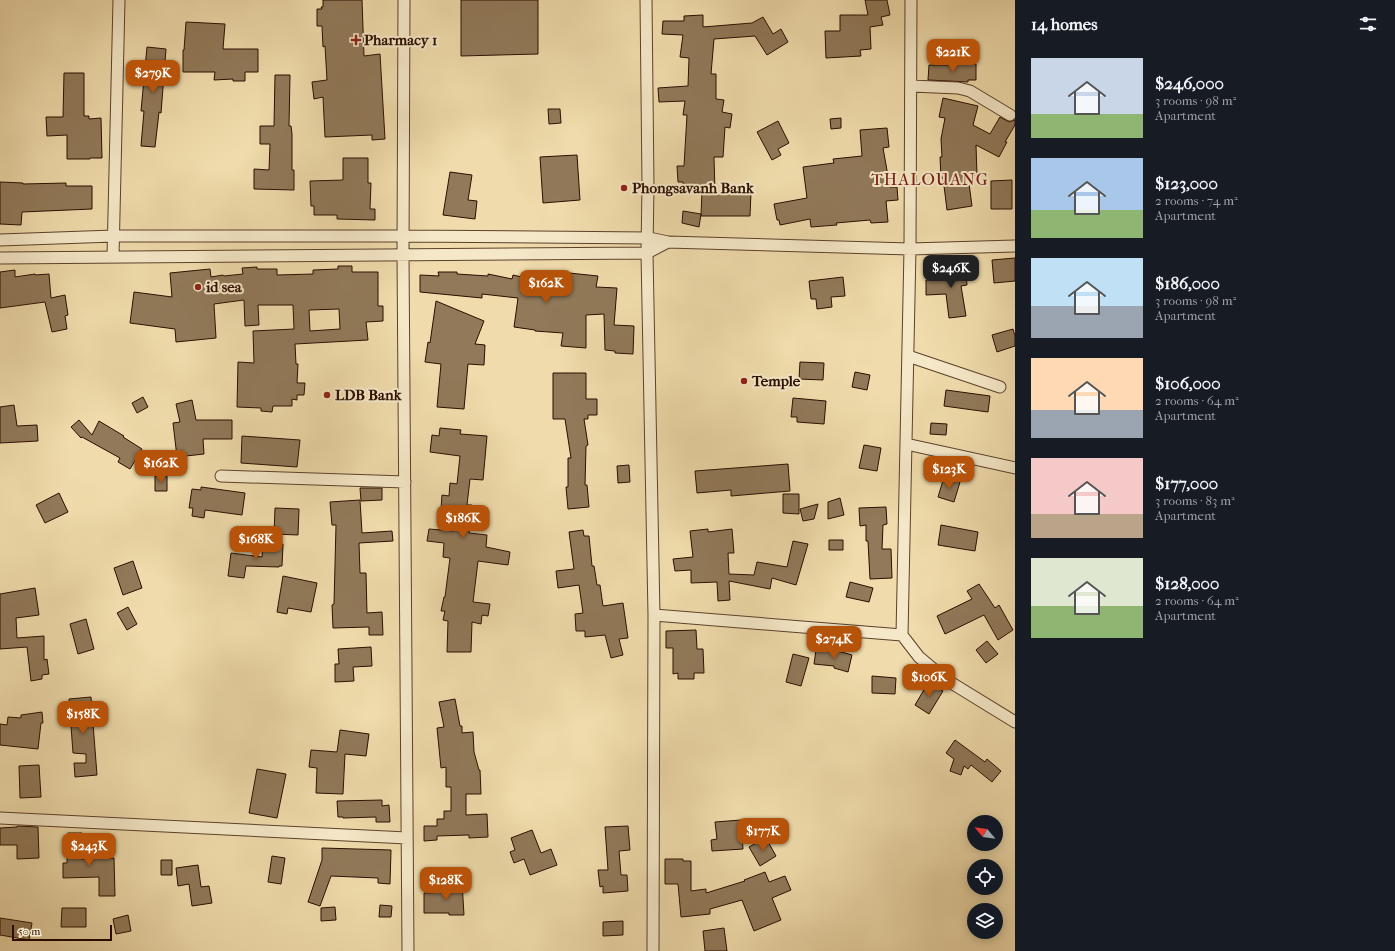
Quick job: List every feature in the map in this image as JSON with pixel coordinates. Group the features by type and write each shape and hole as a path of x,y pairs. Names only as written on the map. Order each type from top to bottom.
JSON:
{"street":[{"path":"113,257 119,0"},
{"path":"404,0 403,254 408,951"},
{"path":"646,0 649,238 647,253 654,615 653,951"},
{"path":"911,0 910,249 902,635 919,657 945,679 1015,722"},
{"path":"911,86 958,88 970,91 1010,115"},
{"path":"0,240 114,236 403,236 649,238 668,242 910,249 1015,246"},
{"path":"0,258 647,253 668,242"},
{"path":"908,356 1000,387"},
{"path":"906,444 1015,468"},
{"path":"220,476 405,482"},
{"path":"654,615 902,635"},
{"path":"0,818 407,838"}],"building":[{"path":"323,0 362,0 364,56 380,54 385,139 372,140 372,135 325,137 323,97 314,99 312,82 327,80 322,26 317,26 317,9 322,9 321,7 323,7"},
{"path":"461,0 538,0 538,54 461,56"},
{"path":"865,0 887,0 890,15 881,17 883,25 870,27 871,49 860,50 861,56 826,58 825,31 840,31 840,15 868,15"},
{"path":"703,15 703,27 752,23 763,17 773,34 781,29 788,42 767,55 755,36 714,39 711,74 716,74 716,99 724,100 722,112 732,114 730,128 725,127 723,157 714,157 715,192 751,192 750,216 701,216 702,190 683,191 683,182 678,182 677,166 684,166 687,115 683,115 685,101 659,102 658,88 688,86 689,58 680,57 683,35 662,34 663,21 684,21 684,16"},
{"path":"186,22 225,24 223,49 258,49 258,72 245,72 245,81 233,81 233,79 214,80 215,72 183,72 183,50"},
{"path":"147,47 166,49 161,113 159,112 155,147 141,146 144,111 141,111"},
{"path":"955,63 976,64 976,80 968,80 968,82 928,80 929,65 955,65"},
{"path":"64,73 84,73 84,116 89,116 89,119 101,118 102,158 67,159 67,135 47,136 46,117 63,117"},
{"path":"275,75 290,75 289,126 291,126 292,134 292,170 294,170 294,190 254,189 254,169 269,170 270,144 260,144 260,126 274,126"},
{"path":"943,98 978,106 973,125 990,134 1000,117 1009,122 1015,120 1015,125 1005,142 1007,142 999,157 976,145 977,175 968,176 972,206 947,210 943,178 941,178 940,157 942,157 941,139 945,118 939,117"},
{"path":"548,109 560,109 561,123 549,124"},
{"path":"841,118 841,128 831,129 830,119"},
{"path":"778,121 789,143 778,149 781,155 772,160 757,132"},
{"path":"887,128 889,147 883,148 890,187 897,187 898,200 886,201 888,222 871,223 870,220 811,227 810,219 780,225 779,220 777,220 774,204 807,198 803,167 834,163 833,159 862,156 860,130"},
{"path":"577,155 580,200 543,203 540,157"},
{"path":"343,158 368,158 368,183 371,183 370,209 375,209 375,220 337,219 337,215 314,215 314,206 311,206 310,181 343,180"},
{"path":"450,172 472,175 468,200 477,201 475,219 443,215"},
{"path":"1012,180 1012,209 991,209 991,181"},
{"path":"0,182 23,184 66,183 66,186 92,186 92,209 22,212 21,225 0,224"},
{"path":"683,211 701,214 699,227 682,223"},
{"path":"1015,258 1015,281 994,283 992,260"},
{"path":"965,263 967,285 961,286 966,316 949,318 946,294 926,295 926,280 945,279 944,265"},
{"path":"338,266 352,266 352,272 378,272 378,306 383,306 383,321 366,322 368,340 295,344 296,364 298,364 297,383 305,383 304,395 297,395 297,400 292,399 292,406 273,406 272,412 261,411 261,408 237,407 238,362 254,363 253,331 294,329 293,305 258,305 259,325 245,326 244,300 214,304 216,338 176,342 175,329 130,323 134,292 172,297 170,273 210,269 211,277 243,274 242,268 257,267 257,269 277,269 277,275 313,274 313,270 338,269","holes":["339,309 340,329 310,331 309,310"]},
{"path":"15,270 15,277 35,274 49,274 51,298 65,295 68,315 65,316 67,329 52,332 45,302 0,308 0,272"},
{"path":"438,272 457,272 457,274 488,276 488,274 512,279 513,275 539,281 539,274 569,275 569,273 598,276 596,287 617,288 614,325 634,326 633,354 615,353 615,351 605,350 604,314 586,315 586,348 561,346 563,333 535,331 514,327 518,298 482,294 482,298 420,292 420,275 439,276"},
{"path":"843,277 845,296 831,297 832,307 817,309 816,299 811,299 809,281"},
{"path":"436,301 484,321 475,344 485,345 484,365 468,364 464,409 437,407 441,364 425,362 428,342 430,343"},
{"path":"1013,329 1015,346 997,352 992,335"},
{"path":"800,362 824,363 823,380 799,379"},
{"path":"855,372 870,375 867,390 852,387"},
{"path":"553,373 586,373 586,399 597,399 597,415 588,415 588,419 584,419 588,445 586,446 585,485 587,485 589,507 568,509 566,487 568,487 568,458 571,458 565,419 553,419"},
{"path":"946,390 990,396 988,412 944,406"},
{"path":"143,397 148,407 137,413 132,403"},
{"path":"793,398 826,401 824,424 797,422 797,417 791,417"},
{"path":"192,400 196,420 232,420 232,439 203,439 204,454 177,457 173,423 180,422 176,404"},
{"path":"14,405 17,426 37,425 38,441 0,443 0,407"},
{"path":"79,420 92,435 99,421 142,449 130,469 118,462 120,458 82,437 81,438 71,427"},
{"path":"931,423 947,424 946,435 930,434"},
{"path":"440,428 461,430 460,434 487,436 483,480 470,479 467,505 472,505 469,533 487,535 486,547 510,552 508,565 478,561 473,602 490,604 488,616 482,615 481,624 472,622 471,652 447,652 448,621 443,620 445,611 441,611 445,597 450,558 443,557 444,543 427,541 429,529 454,531 457,511 441,509 442,495 449,496 450,483 457,484 460,456 430,452 432,435 439,436"},
{"path":"242,436 300,440 297,467 241,463"},
{"path":"864,445 881,448 877,471 859,468"},
{"path":"788,464 790,491 731,496 731,490 697,493 695,471"},
{"path":"629,465 630,482 618,483 617,466"},
{"path":"155,476 167,476 167,491 155,491"},
{"path":"944,477 960,482 954,502 938,497"},
{"path":"201,487 245,493 242,515 205,510 204,518 192,516 193,508 189,508 192,489 201,490"},
{"path":"360,488 382,488 382,500 361,501"},
{"path":"59,493 68,512 45,523 36,505"},
{"path":"783,494 799,494 799,514 783,513"},
{"path":"840,498 844,515 828,519 828,502"},
{"path":"360,500 362,533 392,531 393,541 359,543 360,573 366,573 367,613 382,612 383,635 369,635 369,627 333,628 332,605 334,604 336,525 332,525 330,502"},
{"path":"818,504 814,519 803,521 800,509"},
{"path":"886,507 887,524 883,525 882,549 891,549 892,578 870,579 866,525 860,526 859,508"},
{"path":"275,508 299,509 298,535 274,534"},
{"path":"941,525 978,532 975,551 938,545"},
{"path":"708,529 708,532 732,529 734,553 728,553 729,574 754,575 757,562 787,567 793,541 808,544 796,585 772,578 770,589 729,581 730,600 718,601 717,582 691,583 691,570 675,571 673,559 693,557 690,531"},
{"path":"583,530 584,536 589,536 592,566 594,566 597,585 600,585 603,606 623,603 628,638 619,639 623,655 611,658 605,635 585,637 585,631 576,631 575,614 583,613 579,585 558,588 556,571 574,569 569,532"},
{"path":"829,540 843,540 843,550 829,550"},
{"path":"263,543 283,544 282,566 246,566 244,578 228,576 231,553 262,557"},
{"path":"133,561 142,588 123,595 114,568"},
{"path":"283,576 317,583 311,612 288,608 287,614 277,612"},
{"path":"850,582 873,588 869,602 846,597"},
{"path":"979,584 995,608 999,605 1013,630 998,640 984,615 945,634 937,616 972,599 967,591"},
{"path":"35,588 39,615 16,618 17,638 44,636 44,660 47,659 49,674 42,675 42,679 31,681 27,647 0,649 0,594"},
{"path":"128,607 137,624 127,630 117,613"},
{"path":"86,619 94,649 78,654 70,624"},
{"path":"696,630 697,649 703,649 704,673 694,673 694,679 678,679 678,673 673,674 673,648 666,648 666,631"},
{"path":"987,641 998,654 986,663 976,650"},
{"path":"371,647 372,666 353,667 354,681 335,682 335,664 339,664 338,649"},
{"path":"816,650 838,651 852,655 848,672 834,668 834,666 814,664"},
{"path":"793,654 809,658 801,686 786,682"},
{"path":"872,676 896,678 895,694 872,693"},
{"path":"928,683 943,691 929,714 915,705"},
{"path":"91,697 97,775 75,777 74,763 86,763 86,754 73,753 69,699"},
{"path":"455,699 460,726 462,726 462,733 473,732 474,752 480,770 481,794 466,794 466,815 487,814 488,837 469,838 469,835 437,836 437,840 424,841 424,826 437,826 437,819 444,819 444,811 451,811 451,787 446,787 446,767 441,768 437,728 444,727 439,702"},
{"path":"42,712 43,723 41,723 38,749 0,745 0,724 7,725 8,717 21,718 21,715"},
{"path":"340,730 369,734 366,756 345,754 343,794 316,793 317,768 309,767 311,750 337,752"},
{"path":"955,740 985,762 987,759 1001,771 992,782 971,765 968,769 964,766 961,775 950,771 954,759 946,753"},
{"path":"39,765 41,797 20,798 19,766"},
{"path":"257,769 286,774 277,818 249,813"},
{"path":"382,800 382,806 389,805 390,822 376,822 376,817 338,817 337,801"},
{"path":"741,820 743,849 712,851 711,840 717,839 715,822"},
{"path":"17,826 38,827 39,858 17,859 17,845 0,845 0,828"},
{"path":"628,826 630,850 619,851 621,875 627,875 628,891 603,893 603,886 600,887 598,870 608,870 605,827"},
{"path":"532,830 541,853 551,849 557,865 530,875 524,859 514,863 510,852 515,850 511,838"},
{"path":"68,833 82,833 81,859 114,858 115,896 99,896 99,877 63,878 63,863 67,863"},
{"path":"766,838 776,856 760,866 749,847"},
{"path":"322,848 391,850 390,884 378,883 378,878 331,876 320,906 308,902 322,860"},
{"path":"272,856 285,858 281,884 268,882"},
{"path":"665,859 683,859 683,861 691,861 691,891 706,889 706,893 745,881 744,880 765,872 769,882 785,876 791,890 772,898 781,920 754,931 742,900 710,909 710,914 681,917 678,884 665,884"},
{"path":"161,860 172,860 172,875 161,875"},
{"path":"198,865 201,887 209,886 212,903 192,906 189,884 178,886 176,868"},
{"path":"462,882 464,915 449,915 449,913 424,913 424,893 449,892 448,883"},
{"path":"380,905 392,906 391,917 379,917"},
{"path":"335,907 336,920 321,921 321,908"},
{"path":"62,908 86,908 86,927 61,927"},
{"path":"128,915 131,931 116,934 113,919"},
{"path":"0,918 32,923 29,940 0,935"},
{"path":"623,921 623,935 603,936 603,922"},
{"path":"724,928 727,951 705,951 703,931"}],"place":[{"name":"Pharmacy 1","path":"356,40"},
{"name":"Phongsavanh Bank","path":"624,188"},
{"name":"id sea","path":"198,287"},
{"name":"Temple","path":"744,381"},
{"name":"LDB Bank","path":"327,395"}],"district":[{"name":"THALOUANG","path":"930,179"}]}
